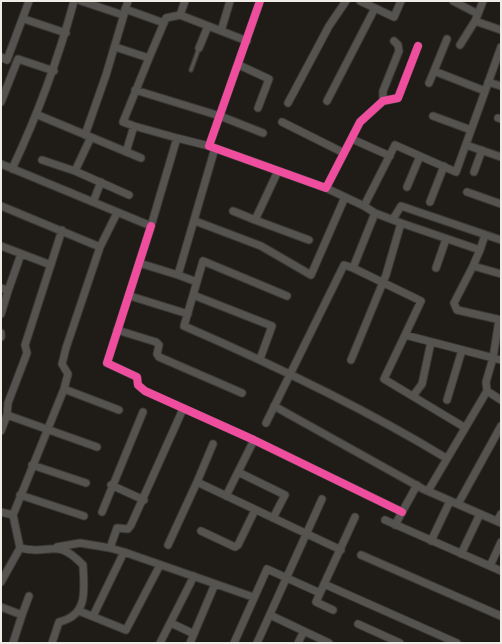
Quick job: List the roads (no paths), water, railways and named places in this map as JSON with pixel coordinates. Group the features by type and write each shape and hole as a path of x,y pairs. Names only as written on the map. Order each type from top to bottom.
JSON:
{"street":[{"path":"1,58 7,60 29,1"},
{"path":"12,169 38,115 54,72 74,1"},
{"path":"81,1 164,23"},
{"path":"75,171 88,136 128,1"},
{"path":"180,15 185,1"},
{"path":"221,31 230,1"},
{"path":"178,275 195,221 220,116 260,1"},
{"path":"288,103 329,26 346,1"},
{"path":"360,1 394,17 401,1"},
{"path":"453,1 501,30"},
{"path":"460,44 477,17 483,1"},
{"path":"327,101 375,8"},
{"path":"247,41 180,15 168,16 123,122 212,147 278,170 326,188 375,213 480,250"},
{"path":"27,20 66,33"},
{"path":"199,48 208,26"},
{"path":"429,83 447,39"},
{"path":"382,101 383,92 399,52 398,45 394,42"},
{"path":"326,188 360,122 382,101 398,98 418,46"},
{"path":"115,47 149,58"},
{"path":"364,206 395,145 456,172 501,47"},
{"path":"1,102 18,59 54,72"},
{"path":"239,65 269,77 258,108"},
{"path":"434,71 485,91"},
{"path":"488,82 501,86"},
{"path":"135,90 220,116 263,133"},
{"path":"38,115 141,158"},
{"path":"433,116 471,130"},
{"path":"282,122 344,153"},
{"path":"126,152 134,126"},
{"path":"177,138 130,296 107,363 137,377 141,389 254,440 402,512"},
{"path":"352,138 390,156"},
{"path":"466,144 501,157"},
{"path":"474,172 482,150"},
{"path":"408,187 420,156"},
{"path":"42,160 75,171 129,195"},
{"path":"2,164 151,226"},
{"path":"430,202 444,166"},
{"path":"255,220 278,170"},
{"path":"93,202 101,182"},
{"path":"467,192 501,204"},
{"path":"195,221 261,246 311,275 345,197"},
{"path":"1,206 100,247"},
{"path":"393,219 400,206 501,240"},
{"path":"233,211 309,240"},
{"path":"1,582 20,548 13,514 64,389 68,374 62,364 63,356 100,247 117,213"},
{"path":"353,268 375,213"},
{"path":"351,360 383,283 401,223"},
{"path":"1,430 7,415 8,403 27,353 25,345 62,230"},
{"path":"428,491 464,427 487,391 486,382 493,358 500,320 463,312 454,306 455,298 473,266 485,235"},
{"path":"436,268 446,239"},
{"path":"1,246 51,265"},
{"path":"1,314 4,290 21,254"},
{"path":"287,296 204,261 184,326 290,372 384,420 446,458"},
{"path":"139,263 197,282"},
{"path":"266,423 344,266 353,268 422,301 384,379 464,427"},
{"path":"473,266 501,274"},
{"path":"194,295 272,326 260,359"},
{"path":"130,296 188,314"},
{"path":"117,330 156,342 159,345 157,354 159,357 242,393"},
{"path":"405,335 501,360"},
{"path":"414,396 422,384 431,342"},
{"path":"447,400 462,350"},
{"path":"64,389 119,410"},
{"path":"487,391 501,400"},
{"path":"274,406 428,491 499,522 501,514"},
{"path":"110,548 117,528 128,529 144,500 184,409"},
{"path":"102,512 111,486 143,412"},
{"path":"7,415 97,447"},
{"path":"458,504 501,426"},
{"path":"226,496 254,440"},
{"path":"168,545 212,444"},
{"path":"32,465 86,483"},
{"path":"238,472 285,495 273,518"},
{"path":"197,482 341,550"},
{"path":"395,525 417,485"},
{"path":"111,486 144,500"},
{"path":"20,495 84,516"},
{"path":"257,643 322,499"},
{"path":"431,541 450,501"},
{"path":"201,531 235,547 238,545 255,510"},
{"path":"1,512 13,514"},
{"path":"461,554 480,514"},
{"path":"332,610 316,602 356,517"},
{"path":"385,520 501,571"},
{"path":"490,566 501,542"},
{"path":"20,548 34,551 80,543 110,548 253,596"},
{"path":"52,643 59,622 71,620 78,611 84,595 83,565 73,554 56,547"},
{"path":"93,616 124,552"},
{"path":"361,556 501,616"},
{"path":"78,611 126,630 160,565"},
{"path":"234,643 253,596 267,569 320,593"},
{"path":"160,643 194,576"},
{"path":"190,643 216,584"},
{"path":"324,584 457,643"},
{"path":"13,643 29,596"},
{"path":"1,607 22,615"},
{"path":"270,615 329,643"},
{"path":"171,623 194,634"},
{"path":"358,624 400,643"},
{"path":"298,643 304,631"}],"lane":[{"path":"191,70 199,48"}]}
